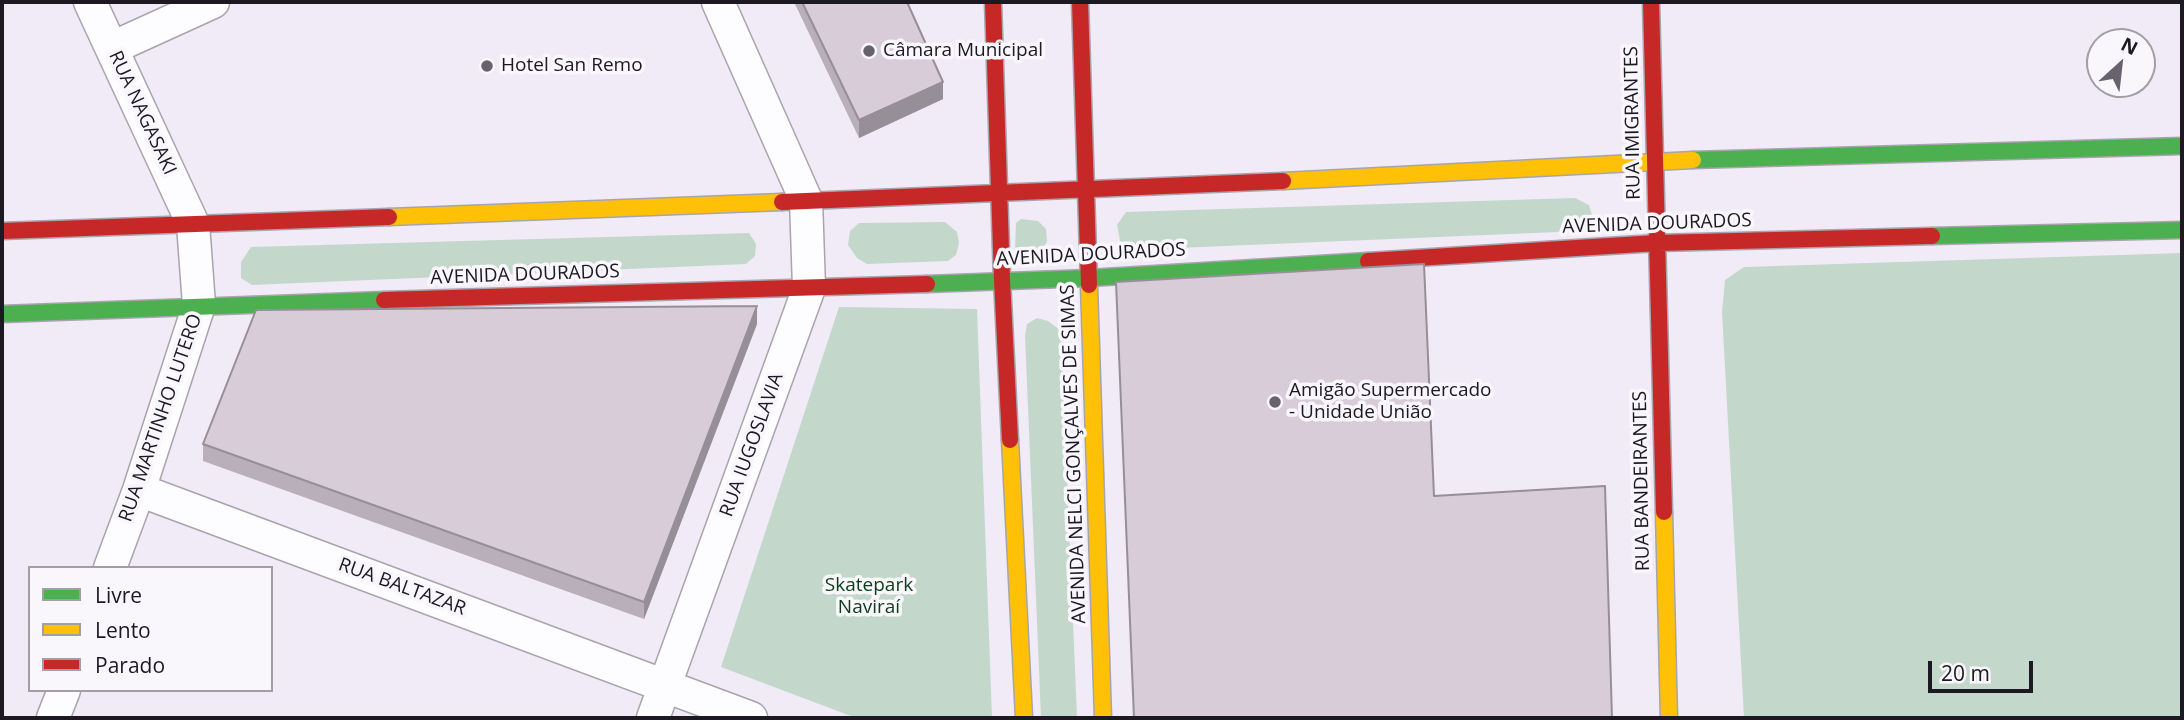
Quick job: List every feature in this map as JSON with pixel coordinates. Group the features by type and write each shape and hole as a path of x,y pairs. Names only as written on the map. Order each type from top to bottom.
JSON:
{"main road":[{"path":"993,2 1002,280 1024,718"},
{"name":"AVENIDA NELCI GONÇALVES DE SIMAS","path":"1080,2 1103,718"},
{"name":"RUA IMIGRANTES","path":"1651,2 1657,243"},
{"path":"2,231 999,194 1619,166 1655,161 2182,146"},
{"name":"AVENIDA DOURADOS","path":"2,314 199,305 1089,278 1657,243 2182,230"},
{"name":"RUA BANDEIRANTES","path":"1657,243 1669,718"}],"street":[{"name":"RUA NAGASAKI","path":"90,2 193,224"},
{"path":"112,48 212,2"},
{"path":"718,2 806,200"},
{"name":"RUA IUGOSLAVIA","path":"653,718 809,288 806,200"},
{"name":"RUA MARTINHO LUTERO","path":"111,566 139,490 199,305 193,224"},
{"name":"RUA BALTAZAR","path":"139,490 751,718"},
{"path":"53,718 63,692"}],"green space":[{"path":"1575,198 1589,205 1594,222 1581,231 1130,250 1120,241 1117,225 1126,212"},
{"path":"1021,219 1038,221 1046,229 1047,242 1039,253 1027,256 1015,250 1016,223"},
{"path":"945,222 957,232 959,243 956,255 948,261 867,264 857,258 848,245 850,231 859,223"},
{"path":"749,233 756,244 755,256 746,264 252,285 241,278 241,262 251,247"},
{"path":"2182,253 2182,718 1744,718 1722,312 1725,280 1744,267"},
{"name":"Skatepark Naviraí","path":"839,307 977,309 992,718 856,718 721,667"},
{"path":"1037,318 1048,321 1061,331 1077,718 1041,718 1025,336 1027,324"}],"building":[{"name":"Câmara Municipal","path":"802,2 907,2 943,82 859,120"},
{"name":"Amigão Supermercado - Unidade União","path":"1424,264 1434,496 1605,486 1612,718 1134,718 1116,282"},
{"path":"757,306 644,602 203,444 256,310"}],"traffic: fast":[{"path":"1693,160 2182,146"},
{"path":"1932,236 2182,230"},
{"path":"927,284 1089,278 1368,261"},
{"path":"2,314 384,300"}],"traffic: slow":[{"path":"1283,181 1693,160"},
{"path":"389,217 782,202"},
{"path":"1089,285 1103,718"},
{"path":"1010,440 1024,718"},
{"path":"1664,512 1669,718"}],"traffic: jam":[{"path":"993,2 1010,440"},
{"path":"1080,2 1089,285"},
{"path":"1651,2 1664,512"},
{"path":"782,202 1283,181"},
{"path":"2,231 389,217"},
{"path":"1368,261 1657,243 1932,236"},
{"path":"384,300 927,284"}],"place":[{"name":"Câmara Municipal","path":"869,51"},
{"name":"Hotel San Remo","path":"487,66"},
{"name":"Amigão Supermercado - Unidade União","path":"1275,402"}]}
